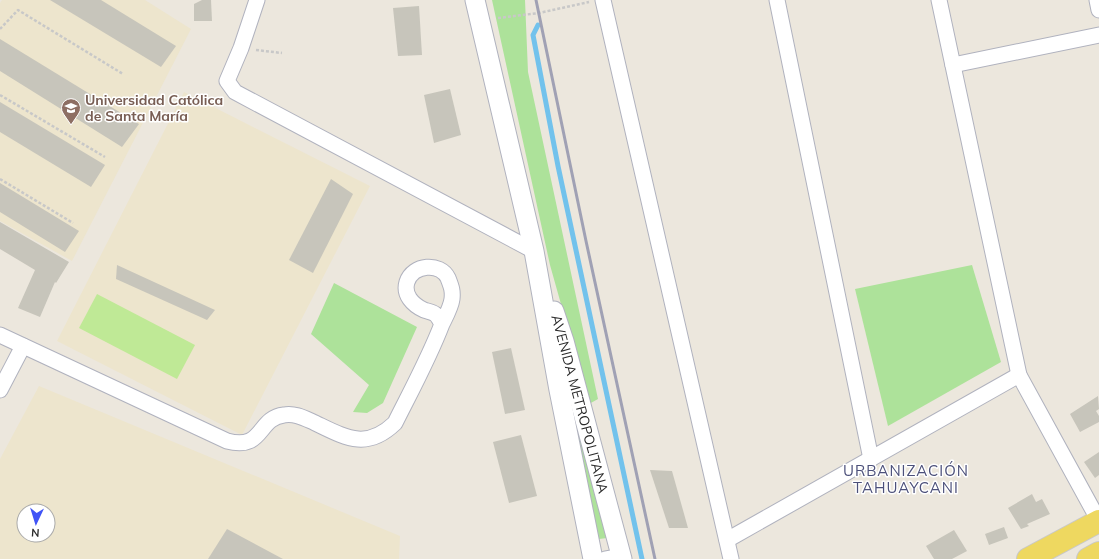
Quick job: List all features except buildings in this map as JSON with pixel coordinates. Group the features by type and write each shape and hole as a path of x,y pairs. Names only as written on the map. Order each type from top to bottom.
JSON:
{"main road":[{"path":"1028,559 1099,521"},
{"path":"1088,559 1099,553"}],"street":[{"path":"257,0 241,48 227,81 234,92 534,251"},
{"name":"AVENIDA METROPOLITANA","path":"475,0 534,251 559,390 593,559"},
{"path":"777,0 871,459"},
{"path":"939,0 1019,374 1099,521"},
{"path":"1097,0 1099,10"},
{"path":"598,1 727,540 730,559"},
{"path":"953,65 1099,35"},
{"name":"AVENIDA METROPOLITANA","path":"534,251 564,341 616,558"},
{"path":"0,336 227,441 237,444 248,442 257,436 273,419 284,415 296,415 345,437 359,440 374,438 386,432 395,423 438,336 442,324"},
{"path":"0,390 23,346"},
{"path":"727,540 1019,374"}],"path":[{"path":"479,21 539,13 598,1"},
{"path":"0,29 18,10 124,74"},
{"path":"241,48 282,53"},
{"path":"0,95 105,157"},
{"path":"0,179 73,223"}],"shaded area":[{"name":"Universidad Católica de Santa María","path":"2,0 145,0 191,29 72,261 0,221 0,3"},
{"path":"184,92 370,186 242,435 57,341"},
{"path":"39,386 400,536 399,559 0,559 0,459"}],"green space":[{"path":"492,0 525,0 528,72 598,399 589,404 550,265"},
{"path":"972,265 1001,362 888,426 855,289"},
{"path":"334,283 417,327 383,403 367,413 353,412 369,385 311,334"},
{"path":"97,294 195,345 177,379 79,328"},
{"path":"563,364 607,538 599,539"}],"waterway":[{"path":"538,25 533,35 558,166 642,559"}],"railway":[{"path":"536,0 586,241 655,559"}],"place":[{"name":"Universidad Católica de Santa María","path":"71,125"}],"district":[{"name":"URBANIZACIÓN TAHUAYCANI","path":"906,478"}]}
